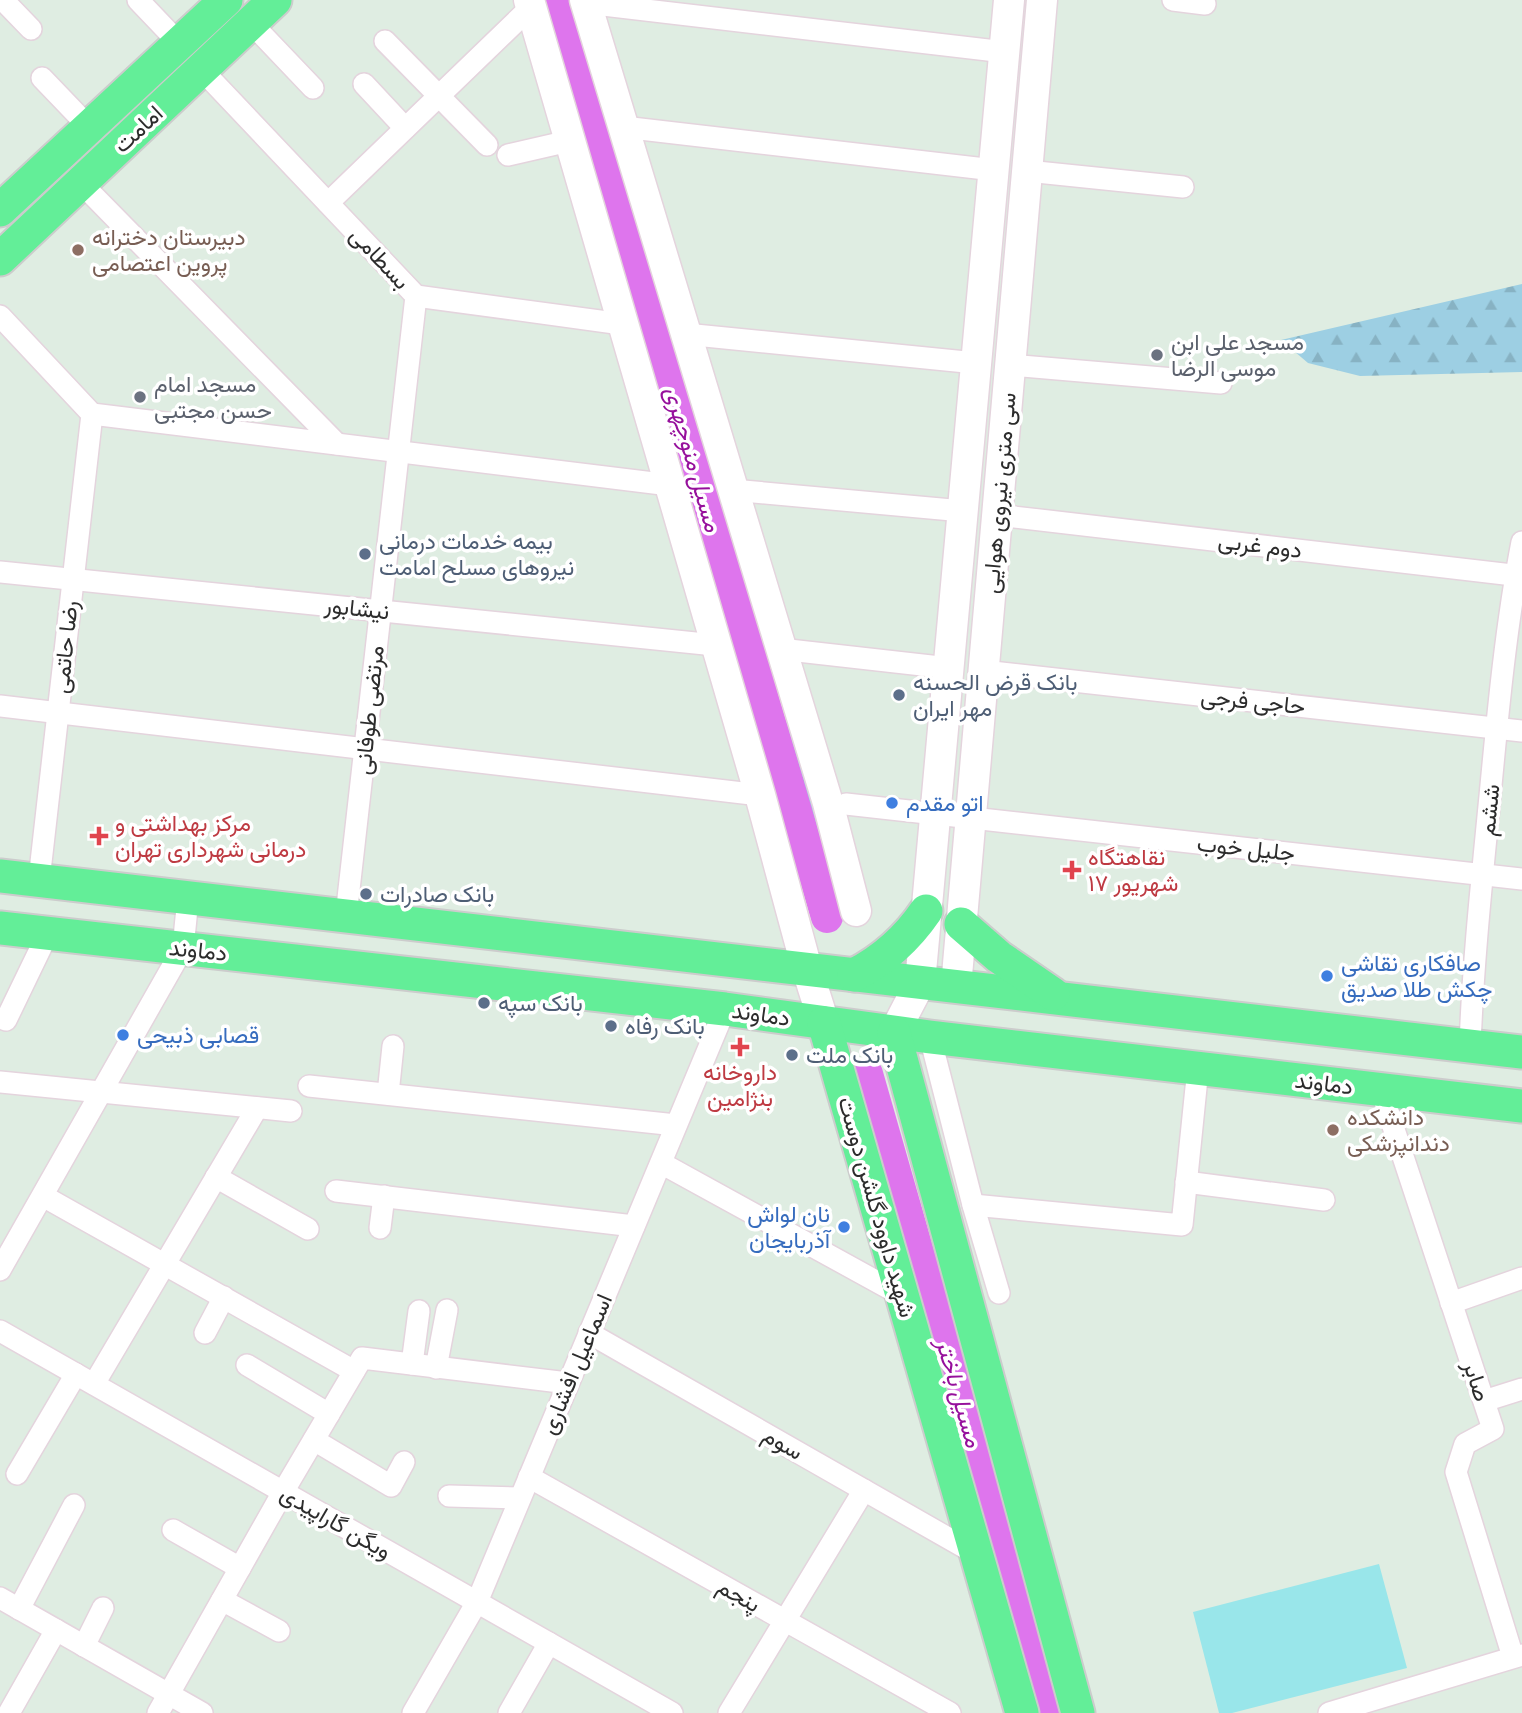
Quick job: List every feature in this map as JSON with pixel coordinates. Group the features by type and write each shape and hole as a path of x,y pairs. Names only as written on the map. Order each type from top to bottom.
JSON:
{"main road":[{"name":"امامت","path":"0,210 226,0"},
{"name":"امامت","path":"0,259 275,0"},
{"name":"سی متری نیروی هوایی","path":"920,983 1009,0"},
{"name":"سی متری نیروی هوایی","path":"956,987 1042,0"},
{"path":"585,1 780,649 837,804 856,911"},
{"path":"530,4 824,1023"},
{"path":"0,876 1522,1052"},
{"path":"854,975 878,962 895,948 911,933 926,911"},
{"path":"961,924 999,957 1061,999"},
{"name":"دماوند","path":"0,928 725,1009 894,1033 1522,1106"},
{"path":"920,983 894,1033 1077,1713"},
{"name":"شهید داوود گلشن دوست","path":"824,1023 1022,1713"}],"street":[{"path":"3,0 31,29"},
{"path":"138,0 179,43"},
{"path":"1173,0 1205,4"},
{"path":"585,1 1004,52"},
{"path":"328,203 530,4"},
{"path":"251,23 313,88"},
{"path":"385,41 487,145"},
{"name":"بسطامی","path":"201,69 415,296 622,324"},
{"path":"42,78 89,127"},
{"path":"364,84 405,128"},
{"path":"623,127 994,170"},
{"path":"508,155 569,141"},
{"path":"1027,170 1183,187"},
{"path":"81,183 337,444"},
{"name":"مرتضی طوفانی","path":"346,916 415,296"},
{"path":"0,316 92,414 670,485"},
{"path":"685,334 976,363"},
{"path":"1010,365 1221,383"},
{"name":"رضا حاتمی","path":"39,880 92,414"},
{"path":"732,490 963,511"},
{"name":"دوم غربی","path":"997,515 1519,575"},
{"name":"ششم","path":"1470,1046 1472,986 1482,874 1497,729 1522,541"},
{"name":"نیشابور","path":"0,572 715,645"},
{"path":"780,649 949,668"},
{"name":"حاجی فرجی","path":"984,671 1522,732"},
{"path":"0,706 760,795"},
{"name":"جلیل خوب","path":"837,804 1522,879"},
{"path":"2,1262 43,1196 183,948 188,898"},
{"path":"6,1020 48,933"},
{"name":"اسماعیل افشاری","path":"413,1713 477,1602 725,1009"},
{"path":"930,1037 973,1205 999,1293"},
{"path":"388,1094 393,1046"},
{"path":"973,1205 1182,1225 1198,1068"},
{"path":"0,1082 291,1111"},
{"path":"309,1086 677,1125"},
{"name":"صابر","path":"1381,1090 1493,1429 1465,1444 1456,1472 1518,1656"},
{"path":"18,1474 165,1263 257,1108"},
{"path":"660,1163 902,1296"},
{"path":"216,1177 308,1229"},
{"path":"1186,1182 1324,1200"},
{"path":"336,1191 634,1226"},
{"path":"43,1196 225,1297 358,1365 412,1364 568,1383"},
{"path":"380,1228 384,1196"},
{"path":"1451,1303 1522,1278"},
{"path":"205,1333 225,1297"},
{"path":"436,1368 447,1310"},
{"path":"412,1364 419,1311"},
{"name":"ویگن گاراپیدی","path":"0,1331 672,1713"},
{"name":"سوم","path":"589,1333 976,1554"},
{"path":"247,1364 329,1414"},
{"path":"158,1713 358,1365"},
{"path":"1484,1401 1522,1389"},
{"path":"314,1440 391,1486 404,1462"},
{"name":"پنجم","path":"529,1477 950,1713"},
{"path":"729,1713 864,1490"},
{"path":"449,1496 520,1498"},
{"path":"19,1608 74,1505"},
{"path":"173,1530 240,1568"},
{"path":"0,1598 202,1713"},
{"path":"222,1600 279,1631"},
{"path":"84,1646 103,1608"},
{"path":"9,1713 56,1630"},
{"path":"509,1713 549,1643"},
{"path":"1329,1713 1398,1703 1518,1656"}],"green space":[{"path":"1522,284 1522,372 1360,376 1308,363 1281,340"},
{"path":"778,702 804,763 843,919 814,922 752,708"}],"shaded area":[{"path":"1379,1564 1407,1668 1232,1713 1219,1713 1193,1612"}],"waterway":[{"name":"مسیل منوچهری","path":"558,0 827,917"},
{"name":"مسیل باختر","path":"867,1074 1050,1713"}],"place":[{"name":"دبیرستان دخترانه پروین اعتصامی","path":"78,250"},
{"name":"مسجد علی ابن موسی الرضا","path":"1157,355"},
{"name":"مسجد امام حسن مجتبی","path":"140,397"},
{"name":"بیمه خدمات درمانی نیروهای مسلح امامت","path":"365,554"},
{"name":"بانک قرض الحسنه مهر ایران","path":"899,695"},
{"name":"اتو مقدم","path":"892,803"},
{"name":"مرکز بهداشتی و درمانی شهرداری تهران","path":"99,836"},
{"name":"نقاهتگاه ۱۷ شهریور","path":"1072,870"},
{"name":"بانک صادرات","path":"366,894"},
{"name":"صافکاری نقاشی چکش طلا صدیق","path":"1327,976"},
{"name":"بانک سپه","path":"484,1003"},
{"name":"بانک رفاه","path":"611,1026"},
{"name":"قصابی ذبیحی","path":"123,1035"},
{"name":"داروخانه بنژامین","path":"740,1047"},
{"name":"بانک ملت","path":"792,1055"},
{"name":"دانشکده دندانپزشکی","path":"1333,1130"},
{"name":"نان لواش آذربایجان","path":"844,1227"}]}
